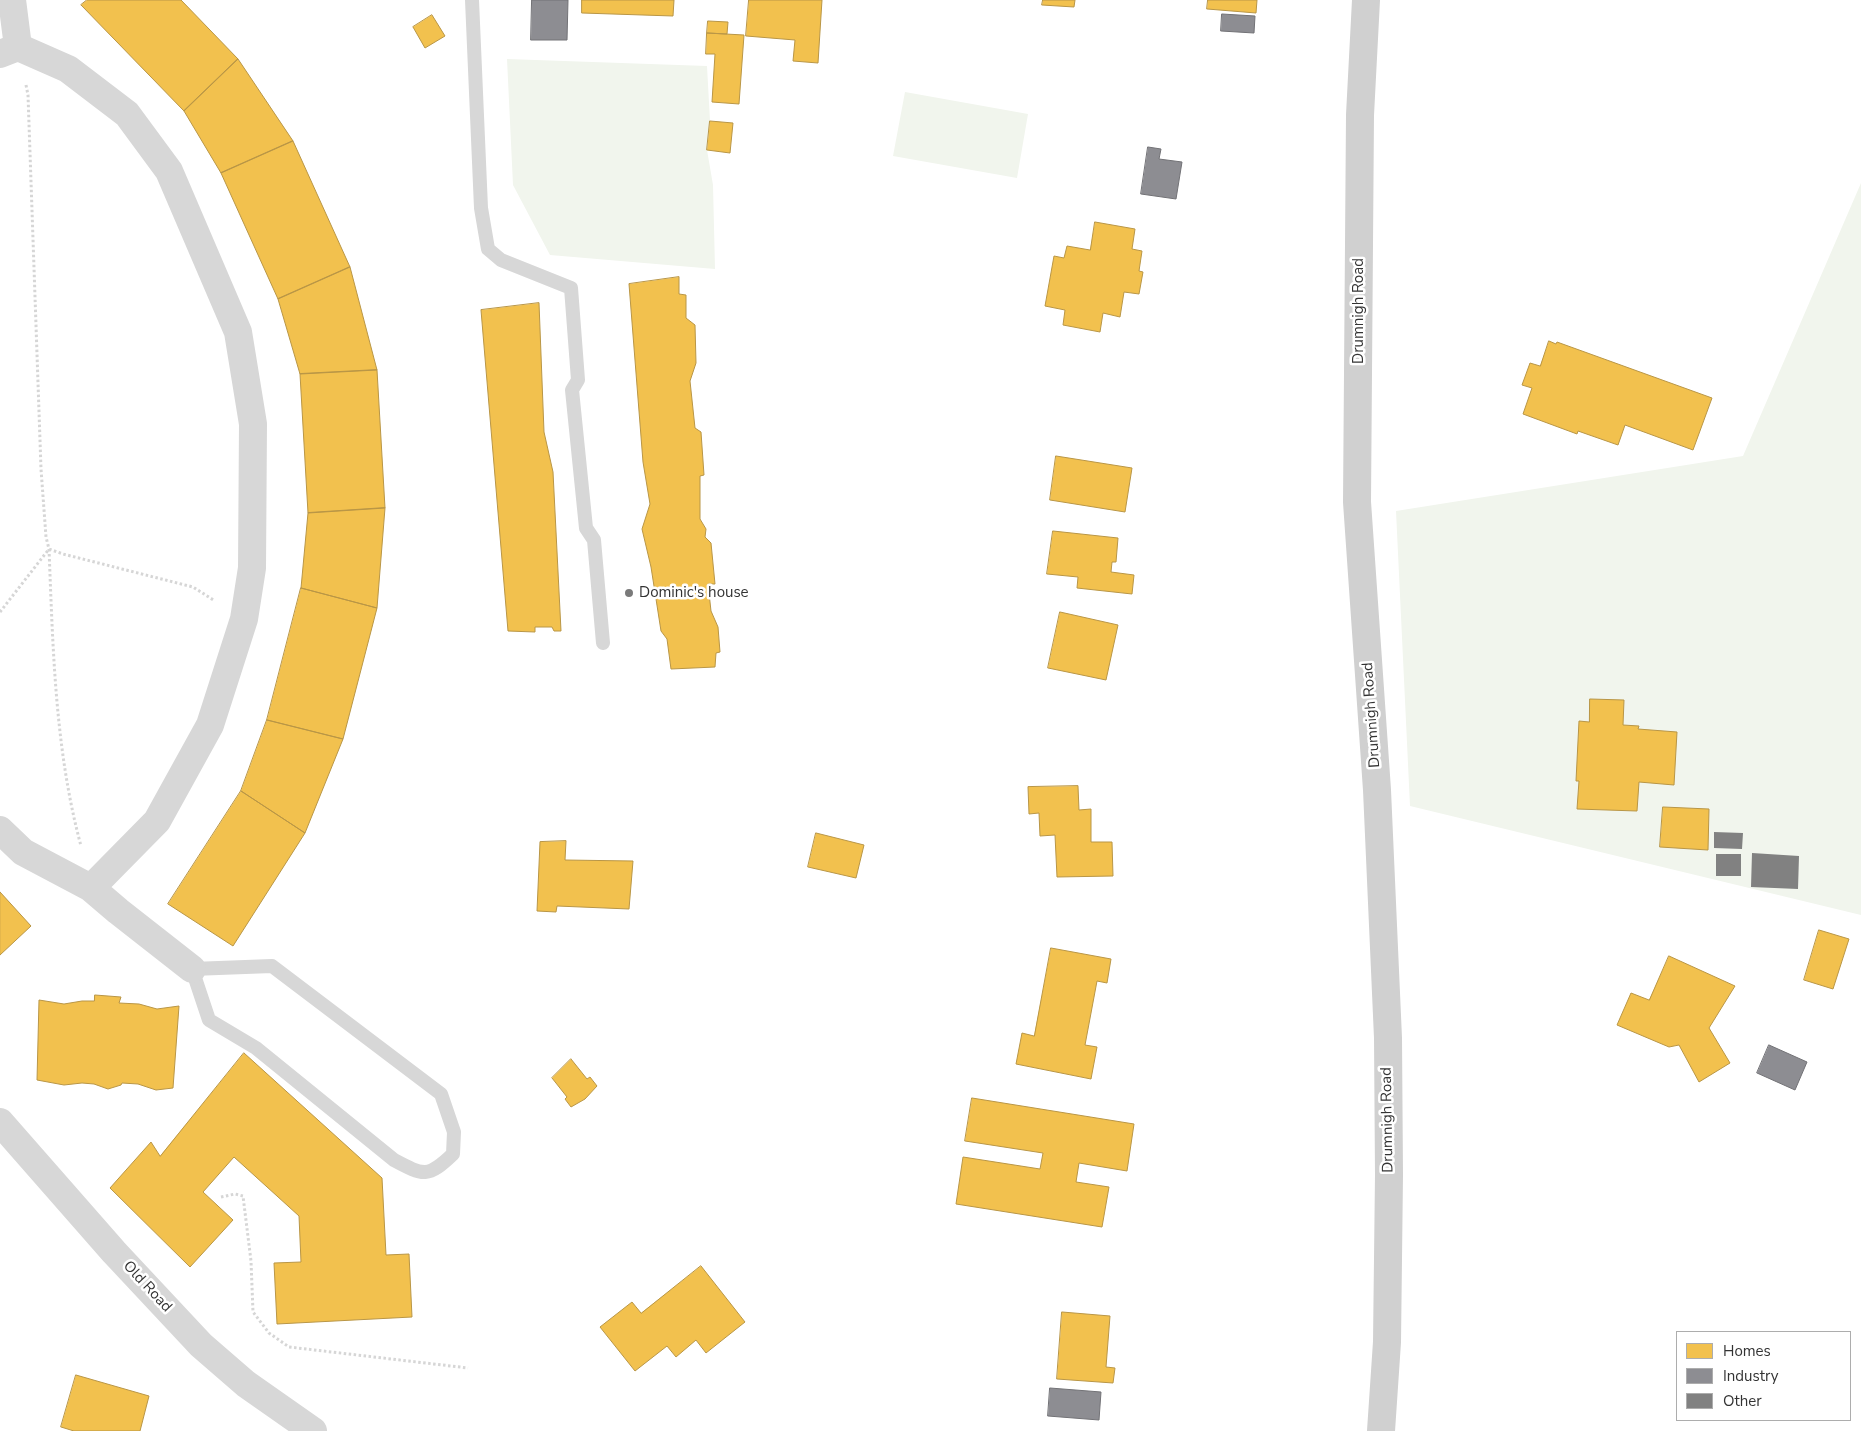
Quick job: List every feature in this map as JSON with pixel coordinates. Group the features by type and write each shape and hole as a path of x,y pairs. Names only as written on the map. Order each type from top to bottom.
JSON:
{"main road":[{"name":"Drumnigh Road","path":"1366,0 1360,115 1357,502 1377,790 1388,1038 1387,1342 1382,1431"}],"street":[{"path":"12,0 9,51 68,69 127,114 169,172 238,332 253,424 252,568 244,620 210,725 157,821 91,888"},
{"path":"0,830 23,852 91,888 192,969"},
{"name":"Old Road","path":"0,1122 108,1245 201,1345 246,1384 313,1431"}],"lane":[{"path":"472,0 480,208 488,248 501,260 570,288 578,380 572,390 586,528 594,540 603,643"},
{"path":"272,966 441,1094 454,1132 453,1154 437,1170 418,1173 394,1160 256,1048 209,1020 192,969 272,966"}],"path":[{"path":"9,51 28,95 41,469 46,537 49,550 57,707 72,812 91,888"},
{"path":"0,612 49,550"},
{"path":"49,550 193,586 244,620"},
{"path":"221,1197 235,1194 243,1196 251,1261 253,1312 269,1333 289,1347 468,1368"}],"shaded area":[{"path":"507,59 707,66 710,121 707,150 713,185 715,269 550,255 513,185"},
{"path":"905,92 1028,114 1017,178 893,156"},
{"path":"1861,183 1861,915 1410,806 1396,511 1743,456"}],"building: Homes":[{"path":"87,0 181,0 238,59 184,111 81,5"},
{"path":"582,0 674,0 673,16 582,13"},
{"path":"749,0 822,0 818,63 793,61 795,40 746,36"},
{"path":"1043,0 1075,0 1074,7 1042,5"},
{"path":"1208,0 1257,0 1256,13 1207,9"},
{"path":"432,15 445,36 425,48 413,27"},
{"path":"708,21 728,22 727,34 707,33"},
{"path":"707,33 744,35 739,104 712,102 715,54 706,54"},
{"path":"238,59 293,141 221,173 184,111"},
{"path":"710,121 733,123 730,153 707,150"},
{"path":"293,141 350,267 278,299 221,173"},
{"path":"1095,222 1135,229 1132,249 1142,251 1139,271 1143,272 1139,294 1124,292 1120,317 1103,313 1100,332 1063,325 1065,310 1045,306 1054,256 1064,258 1067,246 1090,250"},
{"path":"350,267 377,370 300,374 278,299"},
{"path":"679,277 679,294 686,295 686,318 695,325 696,363 690,381 695,428 701,432 704,475 700,476 700,519 706,529 705,537 711,543 715,584 708,584 711,611 718,627 720,652 716,653 715,667 671,669 667,639 661,631 651,567 642,529 650,504 643,462 629,284"},
{"path":"539,303 544,432 553,472 561,631 554,631 552,627 535,627 535,632 508,631 481,310"},
{"path":"1549,341 1556,344 1557,342 1712,398 1693,450 1625,425 1618,445 1578,431 1577,434 1523,414 1532,388 1522,385 1530,363 1540,366"},
{"path":"377,370 385,508 308,513 300,374"},
{"path":"1056,456 1132,468 1125,512 1050,500"},
{"path":"385,508 377,608 301,588 308,513"},
{"path":"1053,531 1118,538 1116,562 1112,562 1111,572 1134,575 1132,594 1077,588 1078,577 1047,574"},
{"path":"301,588 377,608 343,739 267,720"},
{"path":"1060,612 1118,625 1106,680 1048,668"},
{"path":"1590,699 1624,700 1623,725 1639,726 1638,729 1677,732 1674,785 1639,782 1637,811 1577,809 1579,781 1576,781 1579,721 1589,722"},
{"path":"267,720 343,739 305,833 241,791"},
{"path":"1078,786 1079,810 1091,809 1091,842 1112,842 1113,876 1057,877 1055,835 1040,836 1039,813 1029,814 1028,787"},
{"path":"241,791 305,833 233,946 168,904"},
{"path":"1663,807 1709,809 1708,850 1660,847"},
{"path":"816,833 864,845 856,878 808,867"},
{"path":"566,841 565,860 633,861 629,909 557,906 556,912 537,911 540,842"},
{"path":"0,892 31,926 0,955"},
{"path":"1819,930 1849,939 1833,989 1804,980"},
{"path":"1051,948 1111,959 1107,983 1097,981 1085,1045 1097,1047 1091,1079 1016,1064 1022,1033 1034,1036"},
{"path":"1669,956 1735,986 1709,1028 1730,1063 1699,1082 1679,1045 1669,1047 1617,1025 1631,993 1649,1000"},
{"path":"95,995 121,997 119,1003 139,1004 157,1009 179,1006 173,1088 156,1090 138,1084 122,1083 108,1089 94,1084 64,1085 37,1080 39,1000 64,1004 94,1001"},
{"path":"244,1053 382,1178 386,1255 409,1254 412,1317 277,1324 274,1263 301,1262 299,1216 234,1157 203,1192 233,1220 190,1267 110,1188 151,1142 160,1156"},
{"path":"571,1059 587,1079 590,1077 597,1086 585,1099 571,1107 565,1099 567,1097 552,1078"},
{"path":"972,1098 1134,1124 1127,1171 1079,1163 1076,1182 1109,1187 1102,1227 956,1204 963,1157 1040,1169 1043,1153 965,1141"},
{"path":"701,1266 745,1322 706,1353 696,1340 676,1357 667,1346 635,1371 600,1327 632,1302 641,1313"},
{"path":"1062,1312 1110,1316 1106,1367 1115,1368 1113,1383 1057,1379"},
{"path":"76,1375 149,1396 140,1431 74,1431 61,1427"}],"building: Industry":[{"path":"532,0 568,0 567,40 531,40"},
{"path":"1222,14 1255,16 1254,33 1221,31"},
{"path":"1148,147 1161,149 1159,159 1182,162 1176,199 1141,194"},
{"path":"1769,1045 1807,1062 1795,1090 1757,1073"},
{"path":"1050,1388 1101,1392 1099,1420 1048,1416"}],"building: Other":[{"path":"1714,832 1743,833 1742,849 1714,848"},
{"path":"1752,853 1799,856 1798,889 1751,887"},
{"path":"1716,854 1741,854 1741,876 1716,876"}],"place":[{"name":"Dominic's house","path":"629,593"}]}
